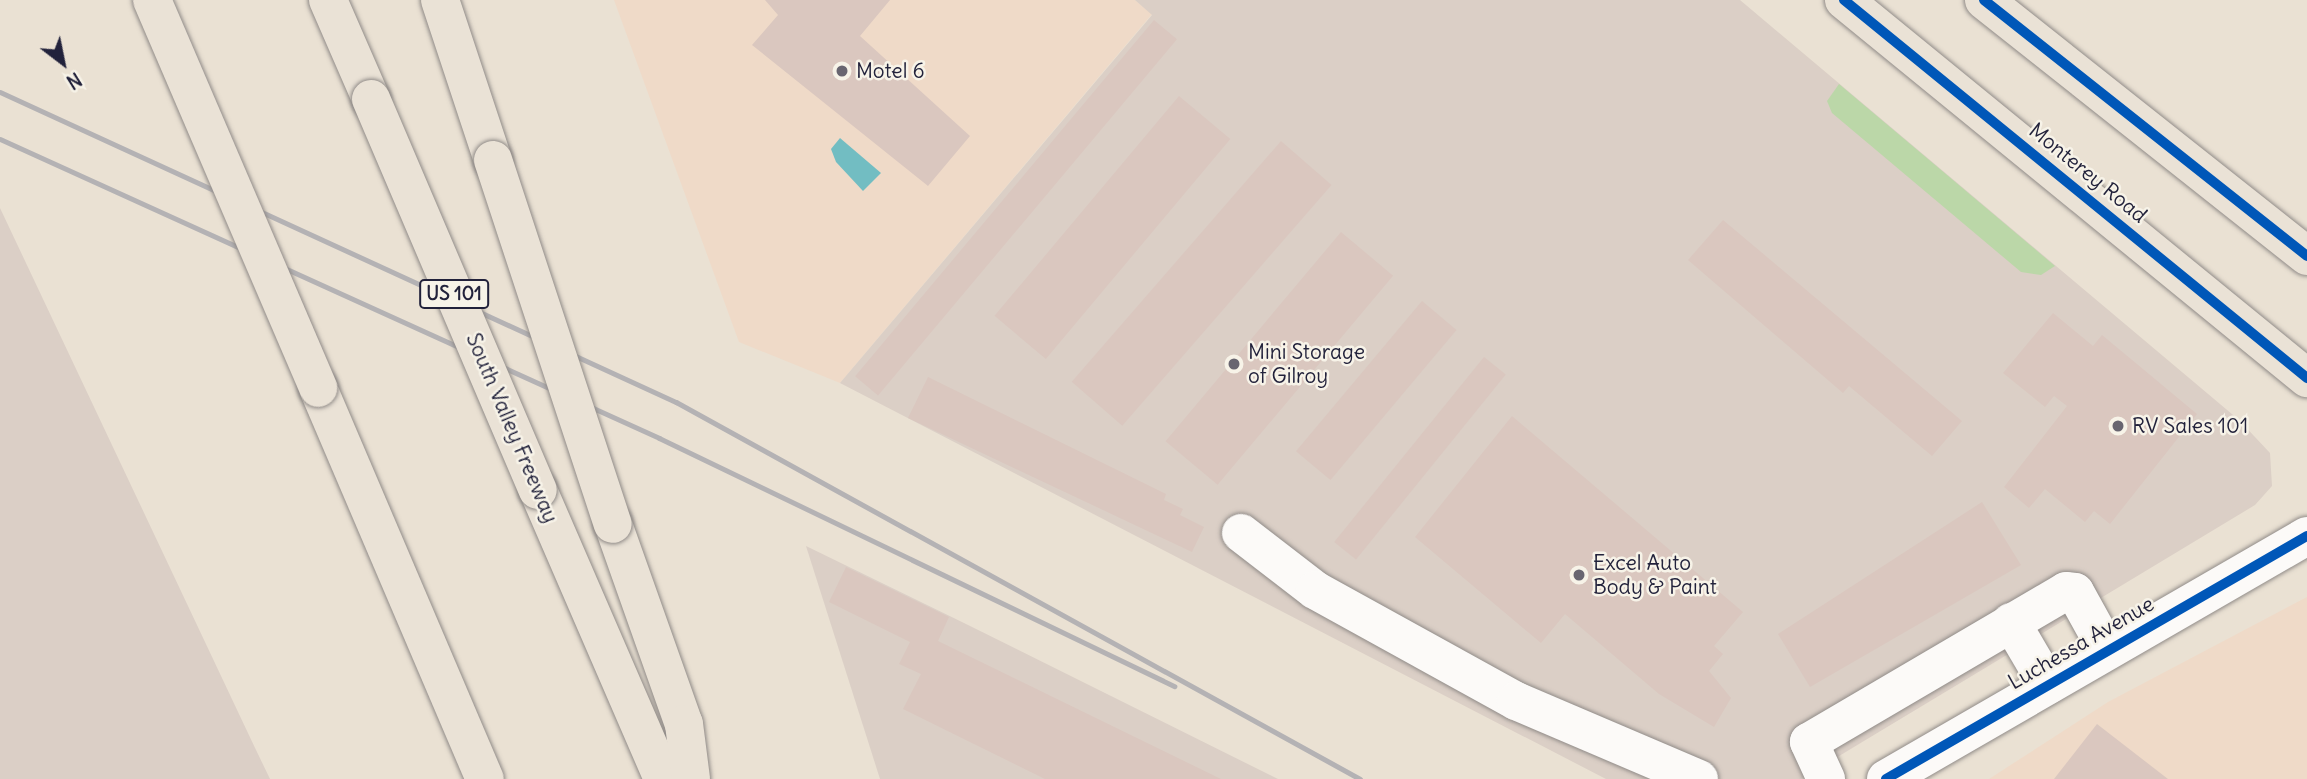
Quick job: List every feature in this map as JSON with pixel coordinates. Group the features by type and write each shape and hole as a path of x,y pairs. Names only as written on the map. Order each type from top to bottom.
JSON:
{"main road":[{"path":"152,0 485,779"},
{"name":"South Valley Freeway","path":"328,0 663,779"},
{"path":"440,0 613,524 684,724 691,779"},
{"name":"Monterey Road","path":"1844,0 2307,378"},
{"path":"1984,0 2307,256"}],"street":[{"path":"1241,533 1315,590 1516,701 1699,779"},
{"name":"Luchessa Avenue","path":"1886,779 2303,536"},
{"path":"1826,779 1809,742 2066,591 2075,593 2108,650"},
{"path":"2011,622 2048,685"}],"shaded area":[{"path":"614,0 1135,0 1152,14 840,383 739,342"},
{"path":"1135,0 1740,0 2239,420 2270,453 2272,486 2255,505 1801,779 1606,779 840,383 1152,15"},
{"path":"0,208 257,752 270,779 0,779"},
{"path":"806,546 964,623 1278,779 880,779"},
{"path":"2307,597 2307,779 1989,779 2108,702"}],"green space":[{"path":"1839,84 2055,266 2041,275 2021,272 1832,113 1827,101"}],"water":[{"path":"840,138 881,173 863,191 836,162 831,149"}],"building":[{"name":"Motel 6","path":"765,0 890,0 860,36 970,136 928,186 752,45 778,15"},
{"path":"1154,20 1177,39 878,395 855,376"},
{"path":"1179,96 1230,139 1046,359 995,316"},
{"path":"1281,141 1332,185 1122,426 1072,382"},
{"path":"1723,220 1962,421 1932,456 1849,386 1843,393 1688,260"},
{"path":"1341,232 1393,276 1218,485 1166,441"},
{"path":"1422,301 1456,330 1330,480 1296,451"},
{"name":"RV Sales 101","path":"2053,313 2093,346 2102,335 2197,414 2110,524 2094,511 2085,522 2045,489 2029,508 2004,487 2067,406 2054,396 2045,407 2003,373"},
{"path":"1484,357 1506,375 1356,560 1334,542"},
{"path":"928,377 1166,494 1164,500 1183,509 1180,515 1204,527 1192,552 908,418"},
{"name":"Excel Auto Body & Paint","path":"1512,416 1743,612 1714,646 1723,654 1709,671 1731,698 1714,727 1659,694 1565,614 1541,643 1415,537"},
{"path":"1982,502 2021,565 1810,687 1778,634"},
{"path":"846,567 949,617 938,641 1221,779 1045,779 903,709 921,674 899,664 910,642 829,602"},
{"path":"2097,724 2168,779 2054,779"}],"railway":[{"path":"0,92 676,402 1360,779"},
{"path":"0,139 659,438 1174,686"}],"cycle path":[{"path":"1844,0 2307,378"},
{"path":"1984,0 2307,256"},
{"path":"1886,779 2307,536"}],"place":[{"name":"Motel 6","path":"842,71"},
{"name":"Mini Storage of Gilroy","path":"1234,364"},
{"name":"RV Sales 101","path":"2118,426"},
{"name":"Excel Auto Body & Paint","path":"1579,575"}]}
